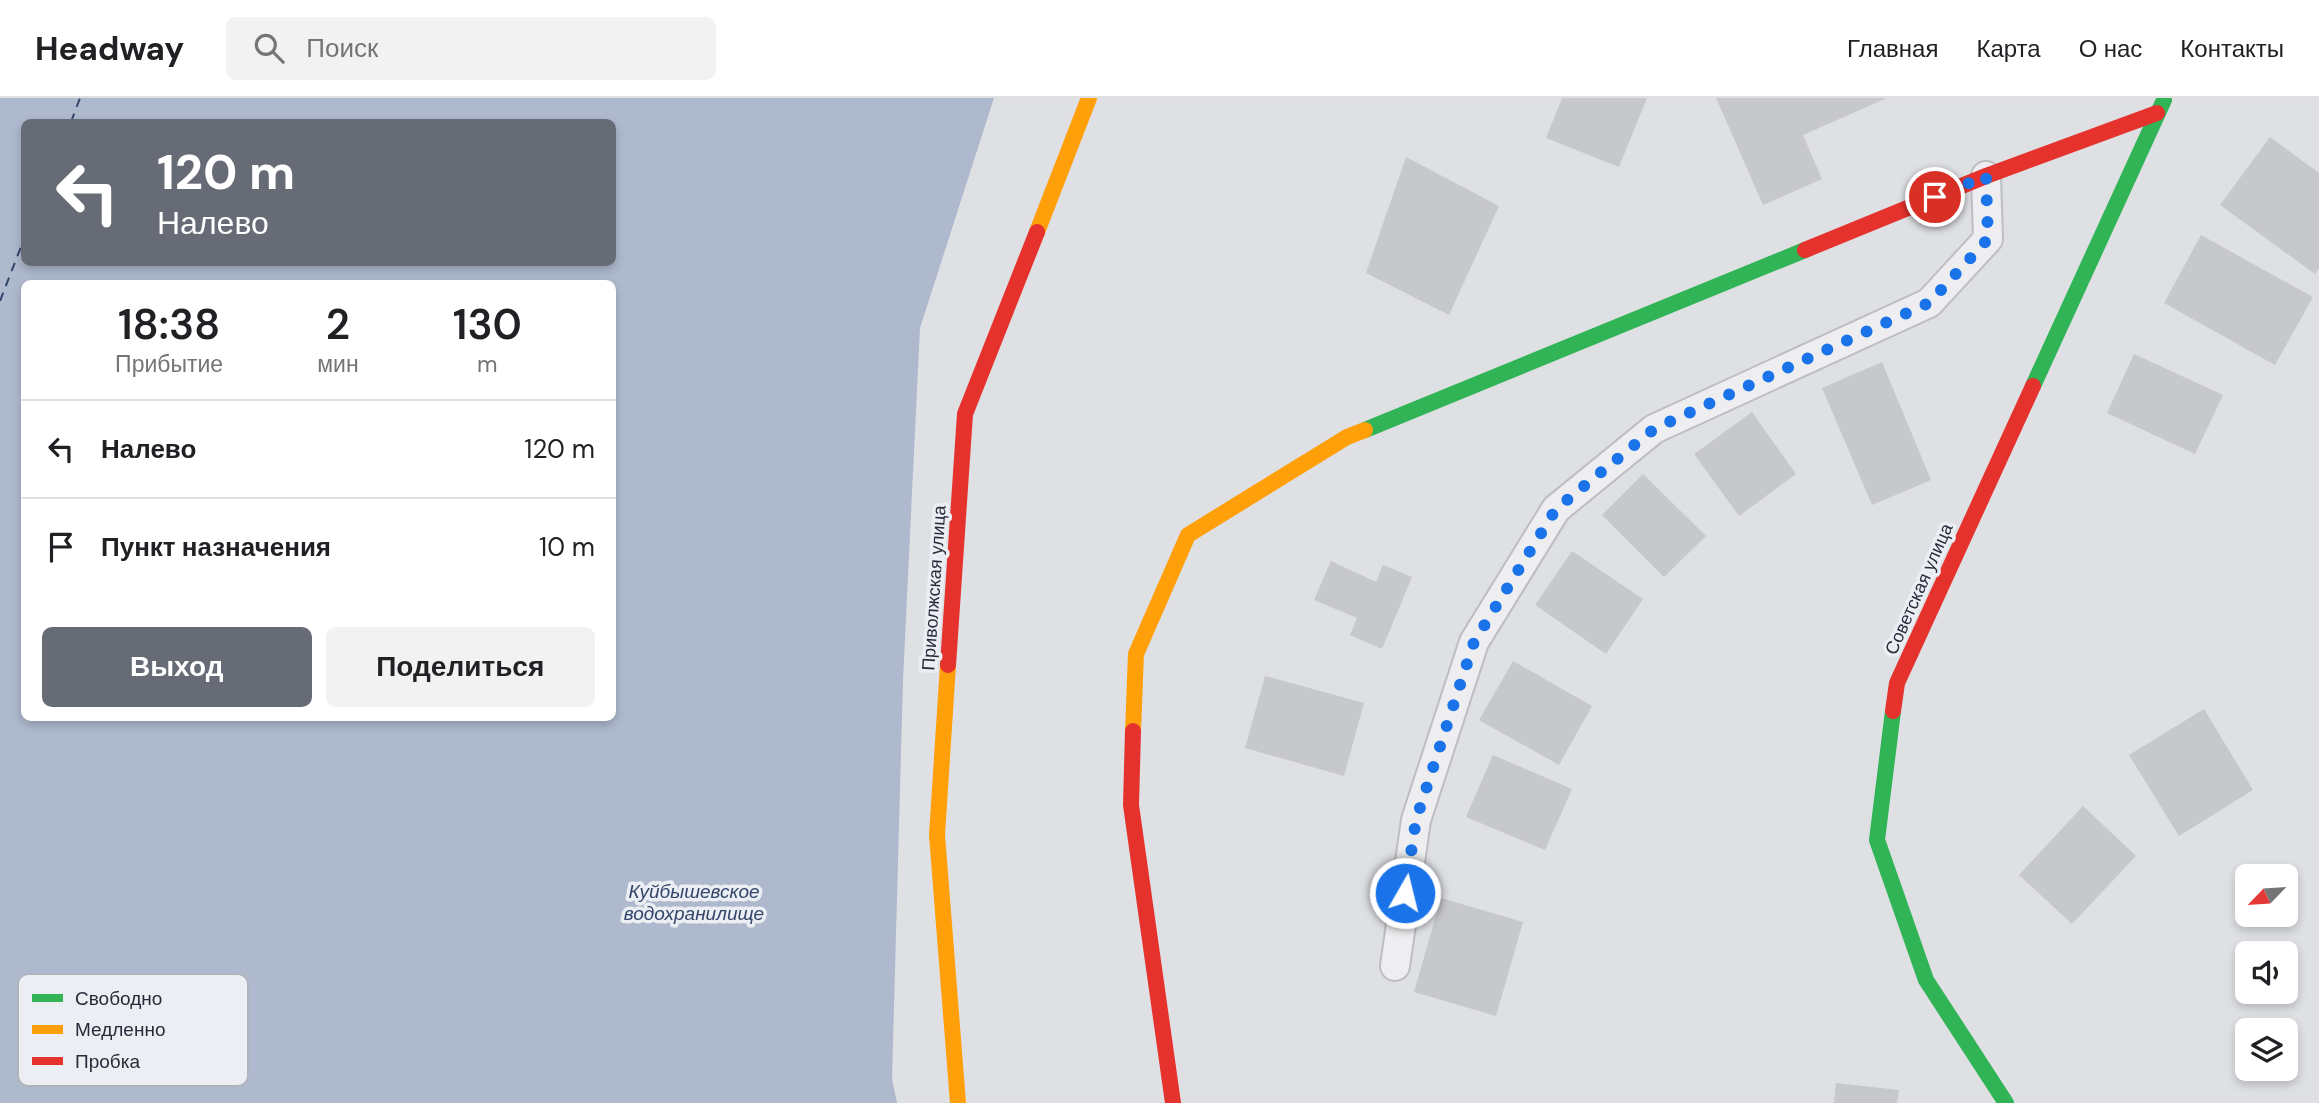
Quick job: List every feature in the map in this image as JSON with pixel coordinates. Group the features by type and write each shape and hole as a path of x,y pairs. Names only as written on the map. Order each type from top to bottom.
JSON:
{"street":[{"name":"Приволжская улица","path":"958,1103 937,835 965,414 1089,98"},
{"path":"1173,1103 1130,806 1136,654 1188,535 1347,437 2161,105"},
{"name":"Советская улица","path":"2007,1103 1926,980 1877,840 1897,683 2161,105"}],"lane":[{"path":"1395,966 1416,820 1474,642 1556,509 1654,429 1929,303 1988,239 1986,176"}],"water":[{"name":"Куйбышевское водохранилище","path":"0,98 994,98 920,328 903,680 892,1079 897,1103 0,1103"}],"building":[{"path":"1562,98 1647,98 1619,167 1546,138"},
{"path":"1716,98 1887,98 1803,135 1822,179 1763,205"},
{"path":"2270,137 2319,173 2319,268 2315,274 2220,205"},
{"path":"1406,157 1499,206 1449,315 1366,273"},
{"path":"2201,235 2313,297 2275,365 2164,303"},
{"path":"2134,354 2223,395 2195,454 2107,413"},
{"path":"1882,362 1931,480 1872,505 1822,388"},
{"path":"1752,412 1796,474 1739,516 1694,454"},
{"path":"1643,474 1706,536 1664,577 1602,515"},
{"path":"1572,551 1643,599 1606,654 1535,605"},
{"path":"1331,561 1376,582 1383,565 1412,577 1382,649 1350,635 1357,618 1314,600"},
{"path":"1513,661 1592,706 1559,765 1479,720"},
{"path":"1265,676 1364,703 1344,776 1245,748"},
{"path":"2204,709 2253,790 2179,836 2129,755"},
{"path":"1493,755 1572,789 1545,850 1466,817"},
{"path":"2083,806 2136,856 2072,924 2019,875"},
{"path":"1441,898 1523,922 1496,1016 1414,992"},
{"path":"1836,1083 1899,1090 1897,1103 1834,1103"}],"ferry route":[{"path":"72,119 80,98"},
{"path":"0,301 21,247"}],"traffic: fast":[{"path":"2033,386 2164,100"},
{"path":"1365,430 1805,250"},
{"path":"1893,711 1877,840 1926,980 2006,1103"}],"traffic: slow":[{"path":"1037,232 1089,98"},
{"path":"1133,731 1136,654 1188,535 1347,437 1365,430"},
{"path":"948,665 937,835 958,1103"}],"traffic: jam":[{"path":"1805,250 1986,176 2157,113"},
{"path":"948,665 965,414 1037,232"},
{"path":"1893,711 1897,683 2033,386"},
{"path":"1133,731 1131,805 1173,1103"}],"route":[{"path":"1405,893 1416,820 1474,642 1556,509 1654,429 1929,303 1988,239 1986,176 1935,197"}]}
